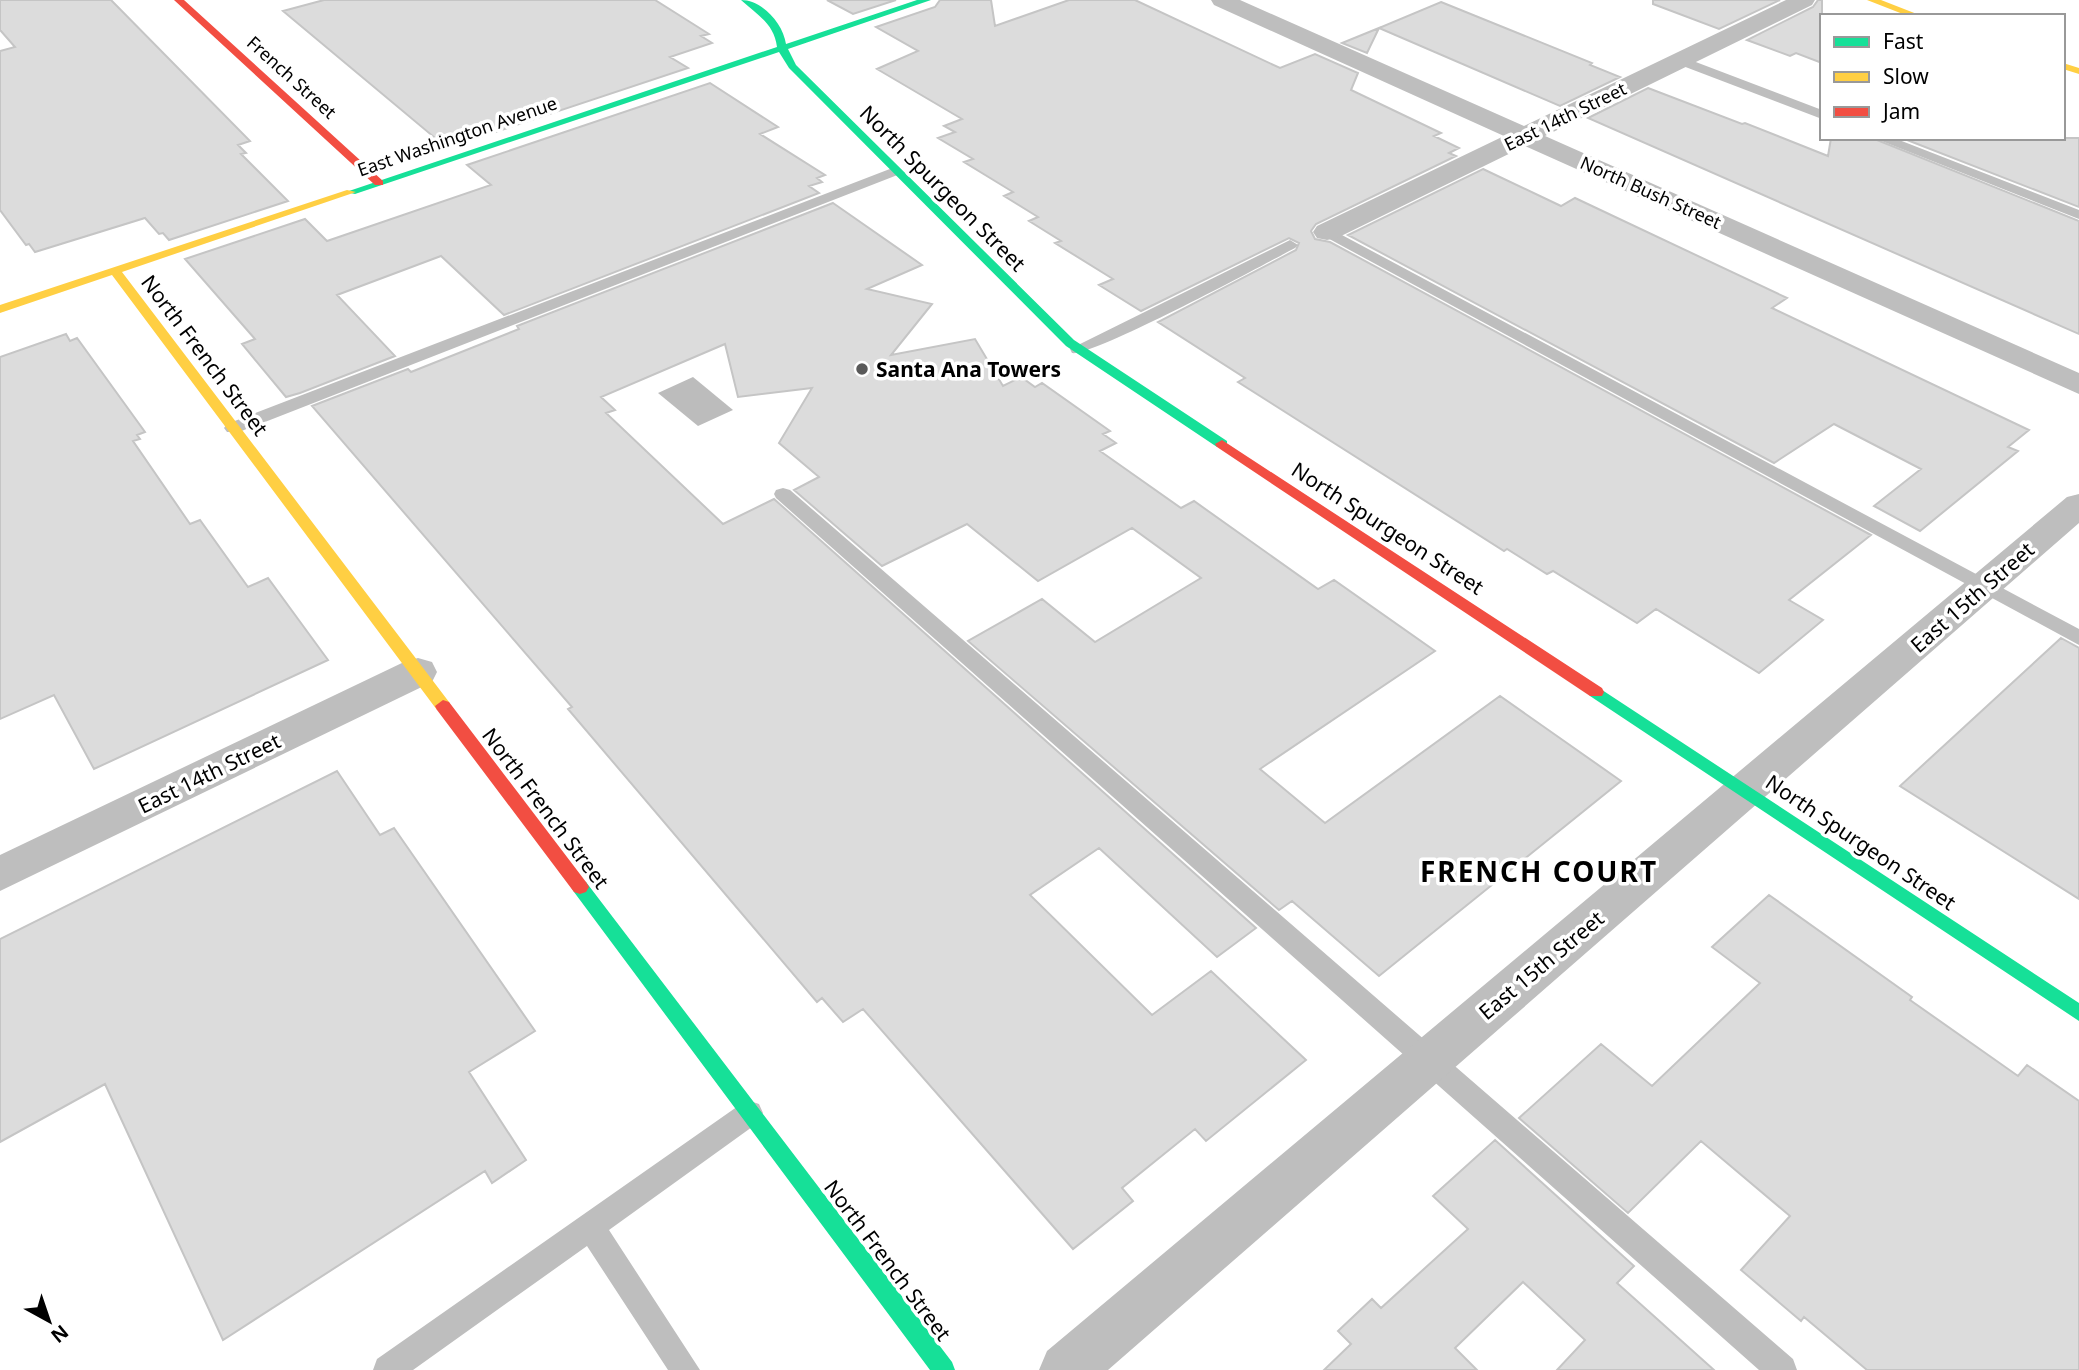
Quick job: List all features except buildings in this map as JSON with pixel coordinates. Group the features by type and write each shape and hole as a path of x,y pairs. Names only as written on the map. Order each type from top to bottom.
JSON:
{"street":[{"name":"French Street","path":"179,0 379,183"},
{"name":"North Spurgeon Street","path":"746,0 766,15 780,33 782,48 792,66 895,171 1078,349 2079,1013"},
{"name":"East Washington Avenue","path":"0,309 926,0"},
{"name":"North Bush Street","path":"1222,0 2079,385"},
{"name":"East 14th Street","path":"1327,232 1804,0"},
{"path":"1872,0 1912,14"},
{"name":"North French Street","path":"115,271 944,1370"},
{"name":"East 15th Street","path":"1066,1370 2079,505"},
{"name":"East 14th Street","path":"0,874 418,672"}],"lane":[{"path":"1680,60 1820,114"},
{"path":"1886,140 2079,215"},
{"path":"233,428 895,171"},
{"path":"1327,232 2079,638"},
{"path":"1078,349 1142,320 1290,245"},
{"path":"783,494 1782,1370"},
{"path":"388,1370 750,1113"},
{"path":"590,1227 685,1370"}],"shaded area":[{"path":"693,377 733,410 698,426 658,393"}],"traffic: fast":[{"path":"746,0 766,15 780,33 782,48 792,66 1070,343 1222,444"},
{"path":"351,192 926,0"},
{"path":"1596,692 2079,1013"},
{"path":"580,887 944,1370"}],"traffic: slow":[{"path":"1872,0 1912,14"},
{"path":"2065,67 2079,71"},
{"path":"0,309 351,192"},
{"path":"115,271 443,706"}],"traffic: jam":[{"path":"179,0 379,183"},
{"path":"1222,444 1596,692"},
{"path":"443,706 580,887"}],"place":[{"name":"Santa Ana Towers","path":"862,369"}],"district":[{"name":"FRENCH COURT","path":"1539,871"}]}
